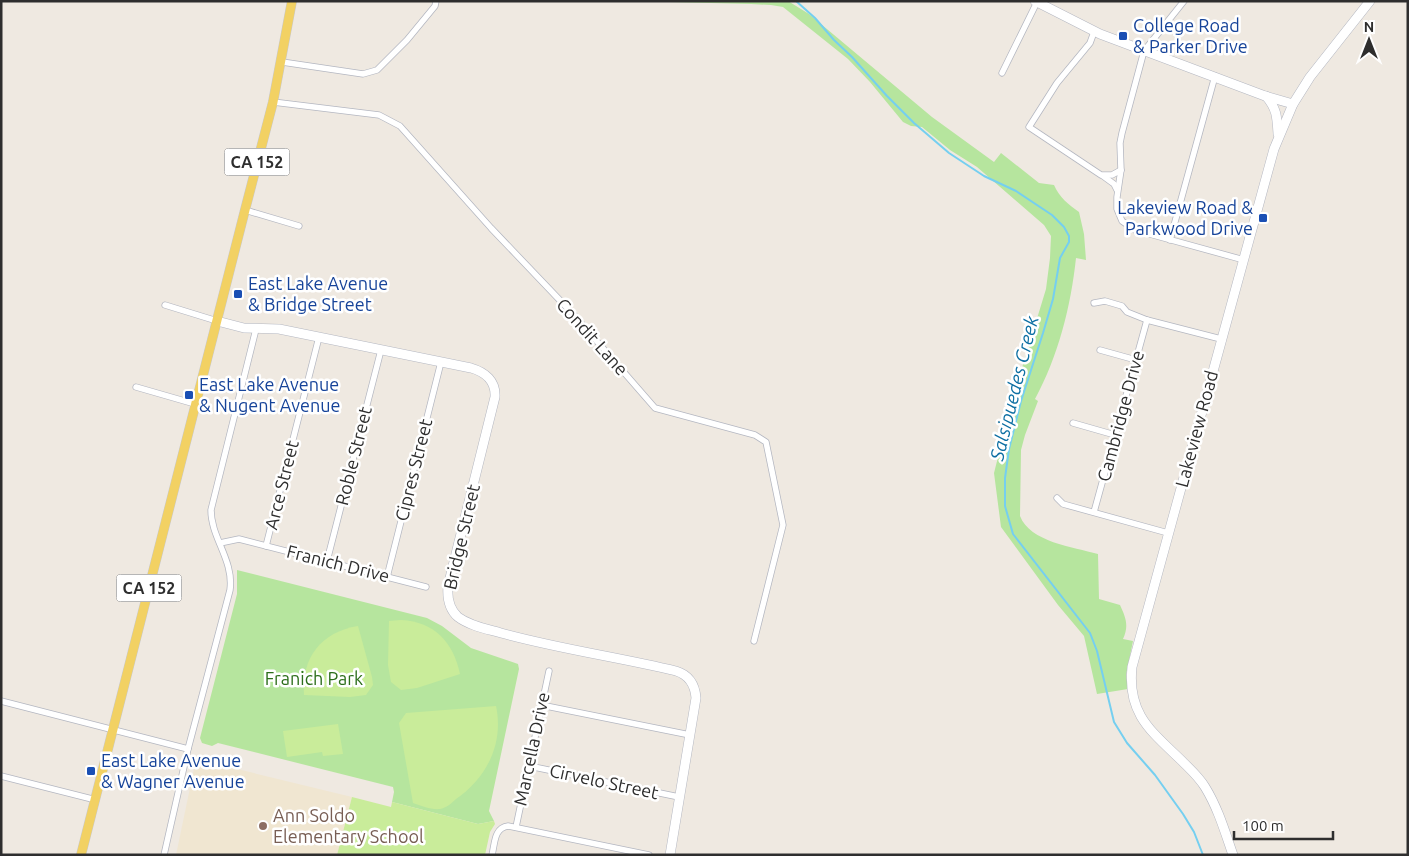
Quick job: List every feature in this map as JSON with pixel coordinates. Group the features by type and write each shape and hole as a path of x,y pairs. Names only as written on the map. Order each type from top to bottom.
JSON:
{"main road":[{"name":"CA 152","path":"81,855 195,404 274,102 292,1"}],"street":[{"path":"282,62 363,74 377,70 407,40 435,6 436,1"},
{"path":"1184,1 1144,51 1120,138 1121,170 1116,203 1118,214 1126,225 1141,232 1244,260"},
{"name":"Lakeview Road","path":"1233,855 1219,816 1205,787 1196,775 1148,729 1135,706 1130,685 1132,667 1278,138 1293,104 1310,77 1370,1"},
{"path":"1002,73 1036,2 1094,32 1265,96 1293,104"},
{"path":"1094,32 1090,43 1057,83 1029,127 1114,184 1117,192"},
{"path":"1170,240 1215,76"},
{"path":"1265,96 1276,112 1278,138"},
{"name":"Condit Lane","path":"274,102 380,115 400,126 491,228 574,315 655,408 755,435 766,442 783,525 754,641"},
{"path":"1097,172 1109,176 1121,170"},
{"path":"245,210 300,226"},
{"path":"1094,302 1105,301 1122,306 1127,312 1147,320 1221,339"},
{"path":"165,305 217,321"},
{"name":"Cambridge Drive","path":"1094,512 1147,320"},
{"name":"Bridge Street","path":"217,321 238,327 279,329 471,368 484,373 493,383 496,393 448,586 448,598 453,611 459,618 469,623 524,639 680,672 690,680 695,691 695,704 670,855"},
{"path":"164,855 188,749 230,590 231,578 229,567 213,525 211,510 256,329"},
{"name":"Arce Street","path":"266,546 320,337"},
{"name":"Roble Street","path":"327,561 381,350"},
{"path":"1100,350 1136,360"},
{"name":"Cipres Street","path":"387,577 442,362"},
{"path":"136,387 195,404"},
{"path":"1074,423 1116,435"},
{"path":"1057,498 1062,504 1168,532"},
{"name":"Franich Drive","path":"220,543 239,539 426,587"},
{"name":"Marcella Drive","path":"516,827 549,671"},
{"path":"1,701 188,749"},
{"path":"542,705 690,735"},
{"name":"Cirvelo Street","path":"529,766 679,797"},
{"path":"1,776 96,800"},
{"path":"492,855 499,829 505,826 649,855"}],"shaded area":[{"name":"Ann Soldo Elementary School","path":"196,759 352,797 337,855 176,855"}],"green space":[{"path":"630,1 788,1 809,14 932,117 994,162 1001,153 1039,183 1054,185 1061,197 1079,212 1084,234 1086,260 1076,258 1071,294 1057,349 1035,399 1038,401 1021,450 1020,516 1025,525 1042,538 1098,554 1099,599 1120,605 1126,622 1123,639 1133,641 1126,675 1128,689 1097,694 1084,636 1058,605 1001,527 994,473 1014,394 1046,289 1051,236 1044,225 977,167 950,150 922,127 911,126 903,122 848,59 783,7 751,4"},
{"name":"Franich Park","path":"237,570 427,618 442,626 471,648 518,664 519,669 489,811 494,821 478,824 392,802 393,787 218,743 212,746 202,743 200,738 237,594"},
{"path":"401,620 424,625 441,636 453,652 460,674 417,688 401,690 391,682 388,665 389,621"},
{"path":"358,626 373,685 366,695 350,697 304,695 306,669 316,649 334,634"},
{"path":"496,706 498,720 495,746 491,758 476,781 451,804 442,808 430,808 413,803 399,723 406,713"},
{"path":"338,724 343,754 323,756 322,752 287,757 283,731"},
{"path":"352,797 391,807 392,802 478,824 494,821 495,824 490,832 485,855 337,855"}],"waterway":[{"name":"Salsipuedes Creek","path":"796,1 815,18 914,123 949,153 984,176 1016,191 1052,215 1064,227 1069,236 1069,242 1060,258 1053,299 1021,401 1009,449 1005,478 1005,506 1013,534 1090,633 1097,651 1114,722 1127,743 1155,775 1183,814 1194,832 1203,855"}],"place":[{"name":"College Road & Parker Drive","path":"1123,36"},
{"name":"Lakeview Road & Parkwood Drive","path":"1263,218"},
{"name":"East Lake Avenue & Bridge Street","path":"238,294"},
{"name":"East Lake Avenue & Nugent Avenue","path":"189,395"},
{"name":"East Lake Avenue & Wagner Avenue","path":"91,771"},
{"name":"Ann Soldo Elementary School","path":"263,826"}]}
